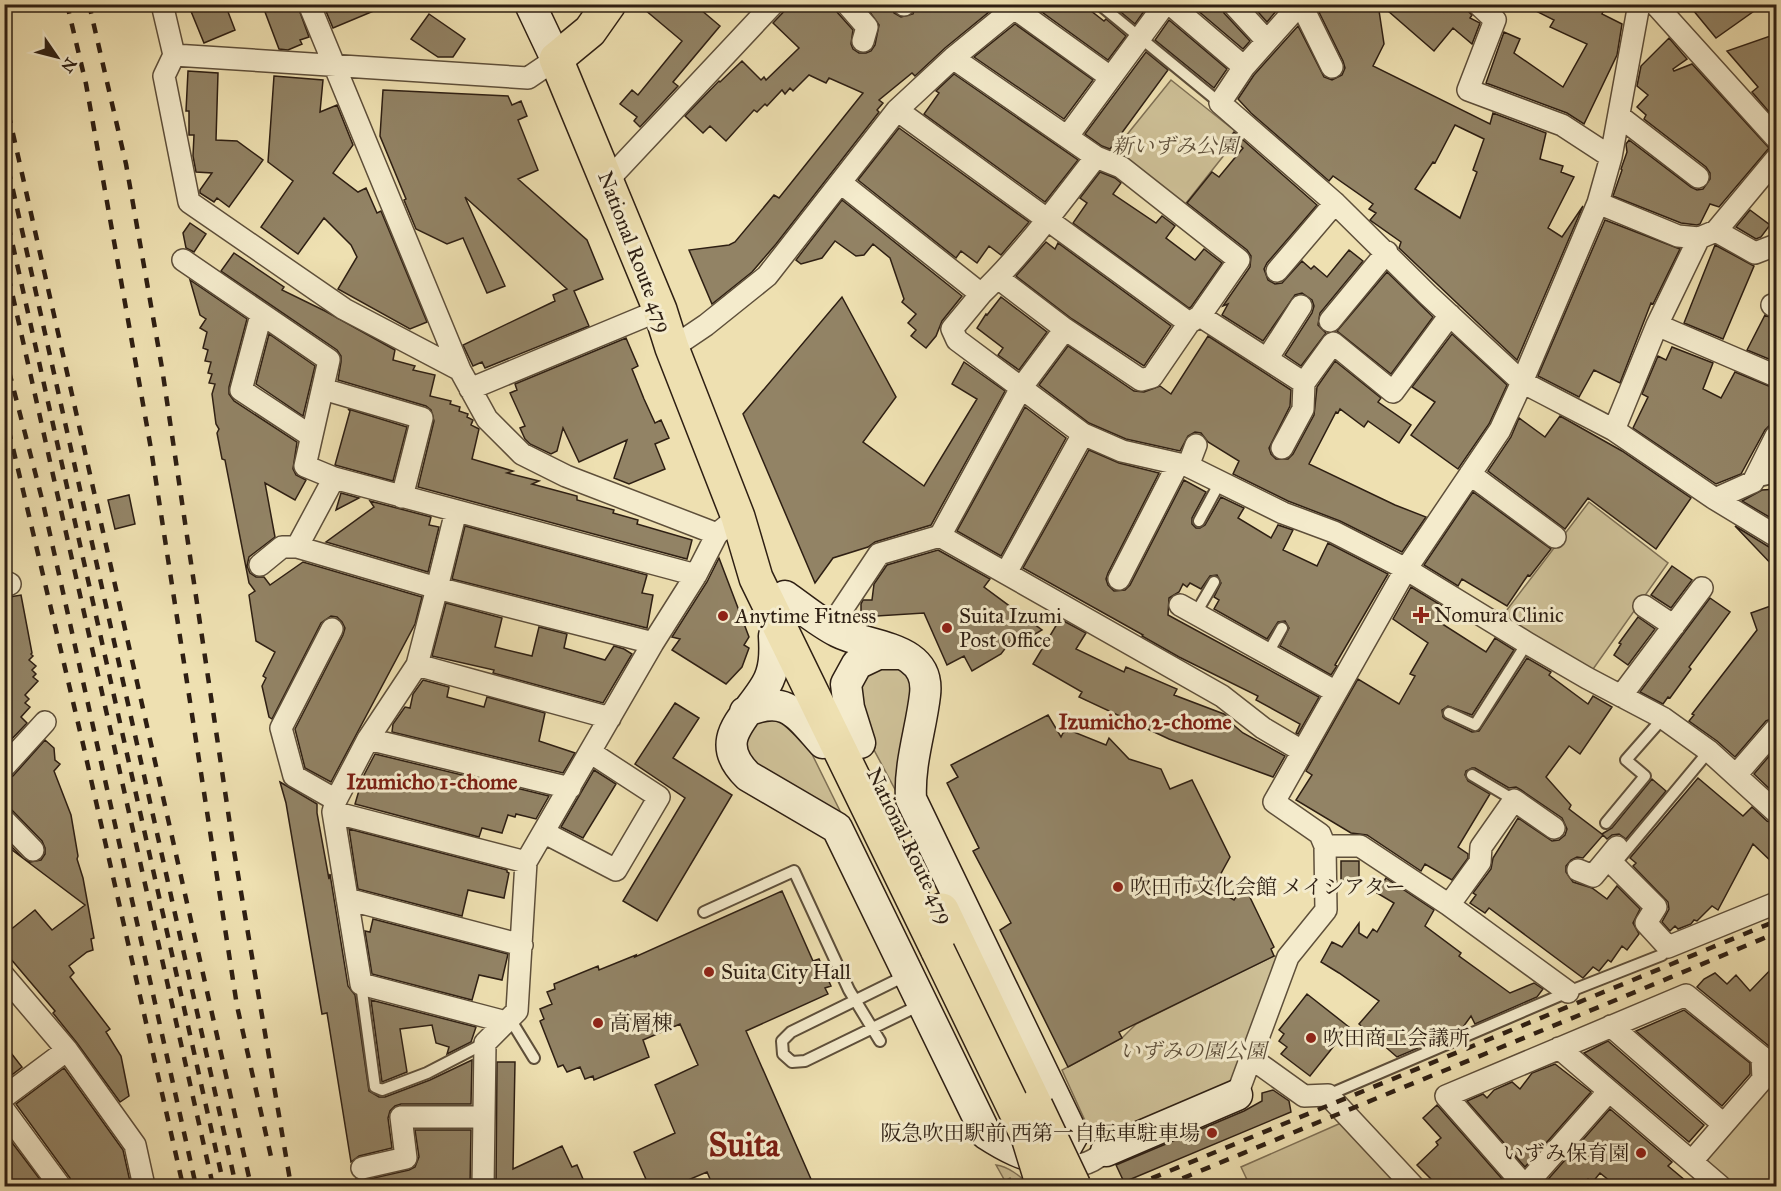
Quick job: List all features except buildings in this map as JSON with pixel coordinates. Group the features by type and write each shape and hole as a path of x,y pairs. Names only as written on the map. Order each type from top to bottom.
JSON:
{"main road":[{"path":"556,58 590,31 609,4"},
{"name":"National Route 479","path":"556,58 660,310 728,526 948,947 1036,1106 1050,1178"},
{"name":"National Route 479","path":"728,526 764,554 860,743 1028,1137 1050,1178"},
{"path":"756,578 774,636 932,977 1011,1132"},
{"path":"1036,1106 1074,1186"}],"street":[{"path":"162,4 174,55 164,76 189,202 344,309 460,370"},
{"path":"309,4 460,370 487,419 522,454 566,476 728,526 653,643 526,862 517,1011 485,1043 483,1186"},
{"path":"174,55 528,78 556,58 530,4"},
{"path":"608,180 773,4"},
{"path":"847,4 867,27 863,41"},
{"path":"1066,137 1165,4"},
{"path":"1170,4 1244,67"},
{"path":"1233,4 1268,41"},
{"path":"1332,67 1300,4 1244,67 1220,103 1335,203 1522,382 1614,430 1715,499 1776,536"},
{"path":"1478,4 1498,12 1468,90 1562,125 1611,157"},
{"path":"1050,1178 1097,1159 1106,1151 1237,1095 1288,957 1326,910 1326,846 1320,834 1274,802 1406,569 1500,430 1522,382 1598,203 1611,157 1639,4"},
{"path":"1655,4 1776,138"},
{"path":"672,348 706,326 767,276 897,110 1010,8 1110,77"},
{"path":"953,58 1096,157 1121,167 1239,260 1152,377 1140,380 1065,329 998,278"},
{"path":"897,110 1047,220 1195,320 1266,358 1304,383"},
{"path":"1619,116 1698,177"},
{"path":"1096,157 1047,220 952,329 957,340 1083,435 1122,451 1184,465 1282,513 1334,532 1406,569 1527,644 1663,718 1709,751 1776,812"},
{"path":"1614,430 1657,325 1708,234 1776,159"},
{"path":"841,183 981,294"},
{"path":"1277,271 1335,203"},
{"path":"1598,203 1678,236 1708,234 1755,253 1776,245"},
{"path":"1330,321 1386,252"},
{"path":"183,260 330,360 305,466 334,478 402,497 696,575"},
{"path":"1266,358 1302,306"},
{"path":"470,389 660,310"},
{"path":"261,315 241,390 311,436"},
{"path":"1282,448 1303,409 1304,383 1333,343 1394,392 1450,315"},
{"path":"1657,325 1776,376"},
{"path":"839,633 839,614 879,554 940,536 1021,388 1065,329"},
{"path":"323,389 422,418 402,497"},
{"path":"1006,573 1083,435"},
{"path":"1715,499 1754,483 1776,436"},
{"path":"1119,579 1196,445"},
{"path":"1470,474 1555,537"},
{"path":"297,548 334,478"},
{"path":"456,511 417,665 368,739 335,806 361,984 506,1022"},
{"path":"940,536 1222,696 1263,728 1302,751"},
{"path":"260,565 282,547 297,548 437,588 653,643"},
{"path":"1621,696 1702,588"},
{"path":"785,597 839,633 905,654 916,663 924,675 926,693 910,778 911,799 1073,1135 1083,1145 1106,1151"},
{"path":"1644,606 1674,626"},
{"path":"1188,609 1336,692"},
{"path":"332,629 281,728 294,776 335,806 526,862"},
{"path":"774,636 773,669 767,684 745,712 733,735 730,748 739,767 748,776 837,828 986,1134 1030,1158 1050,1178"},
{"path":"860,743 849,708 846,684 857,664 878,654 905,654"},
{"path":"417,665 610,718"},
{"path":"745,712 767,704 787,709 798,716 824,743"},
{"path":"4,767 45,722"},
{"path":"1737,775 1776,729"},
{"path":"368,739 570,788"},
{"path":"545,832 616,870 659,797 590,752"},
{"path":"1449,905 1480,862 1481,847 1514,800 1554,828"},
{"path":"4,820 33,850"},
{"path":"1326,846 1360,846 1449,905 1568,992"},
{"path":"1578,870 1593,876 1613,857 1656,907 1646,923 1668,947 1776,903"},
{"path":"347,898 522,945"},
{"path":"4,976 67,1050 135,1144 144,1186"},
{"path":"1609,1091 1525,1186 1446,1096 1686,995 1762,1057 1762,1079 1692,1161"},
{"path":"1611,1026 1723,1124"},
{"path":"1559,1048 1720,1186"},
{"path":"4,1097 67,1050"},
{"path":"1251,1058 1304,1096 1328,1095 1413,1186"},
{"path":"4,1110 60,1186"},
{"path":"362,1168 406,1158 401,1118 483,1117"},
{"path":"1050,1178 1073,1135"}],"lane":[{"path":"1099,4 1220,103"},
{"path":"1754,483 1776,477"},
{"path":"1199,521 1220,482"},
{"path":"1188,609 1214,582"},
{"path":"1268,653 1282,628"},
{"path":"1449,713 1475,725 1527,644"},
{"path":"1606,823 1645,776 1626,760 1663,718"},
{"path":"1613,857 1709,751"},
{"path":"1472,775 1514,800"},
{"path":"704,912 794,871 849,990 880,1041"},
{"path":"1328,1095 1568,992 1662,955 1668,947"},
{"path":"908,974 791,1032 782,1041 783,1054 792,1062 804,1061 923,1003"},
{"path":"361,984 375,1087 382,1090 427,1073 485,1043"},
{"path":"506,1022 515,1026 534,1058"}],"green space":[{"name":"新いずみ公園","path":"1171,80 1240,135 1179,212 1109,157"},
{"path":"1589,502 1668,563 1591,672 1500,619"},
{"path":"899,666 911,681 914,699 898,795 858,720 856,702 867,670"},
{"path":"776,719 795,727 807,744 844,819 764,778 743,747 747,733 753,726 762,721"},
{"name":"いずみの園公園","path":"1274,956 1280,957 1233,1082 1101,1138 1092,1136 1062,1070 1122,1038 1136,1024"},
{"path":"1771,1081 1776,1088 1776,1186 1734,1186 1708,1164 1708,1154"},
{"path":"1341,1123 1405,1186 1250,1186 1241,1167"},
{"path":"996,1165 1014,1172 1028,1186 1014,1186 1010,1178 1005,1181"}],"railway":[{"path":"67,4 86,84 151,449 237,1006 272,1161"},
{"path":"89,4 126,164 162,368 233,845 291,1186"},
{"path":"4,94 251,1186"},
{"path":"4,150 236,1186"},
{"path":"4,206 224,1186"},
{"path":"4,257 213,1186"},
{"path":"4,352 43,503 196,1186"},
{"path":"4,410 83,744 183,1186"},
{"path":"1133,1186 1776,921"},
{"path":"1164,1186 1776,933"}],"place":[{"name":"Nomura Clinic","path":"1421,615"},
{"name":"Anytime Fitness","path":"723,616"},
{"name":"Suita Izumi Post Office","path":"947,628"},
{"name":"吹田市文化会館 メイシアター","path":"1118,887"},
{"name":"Suita City Hall","path":"709,972"},
{"name":"高層棟","path":"598,1023"},
{"name":"吹田商工会議所","path":"1311,1038"},
{"name":"阪急吹田駅前 西第一自転車駐車場","path":"1212,1133"},
{"name":"いずみ保育園","path":"1641,1153"}],"district":[{"name":"Izumicho 2-chome","path":"1145,721"},
{"name":"Izumicho 1-chome","path":"432,781"},
{"name":"Suita","path":"744,1145"}]}
